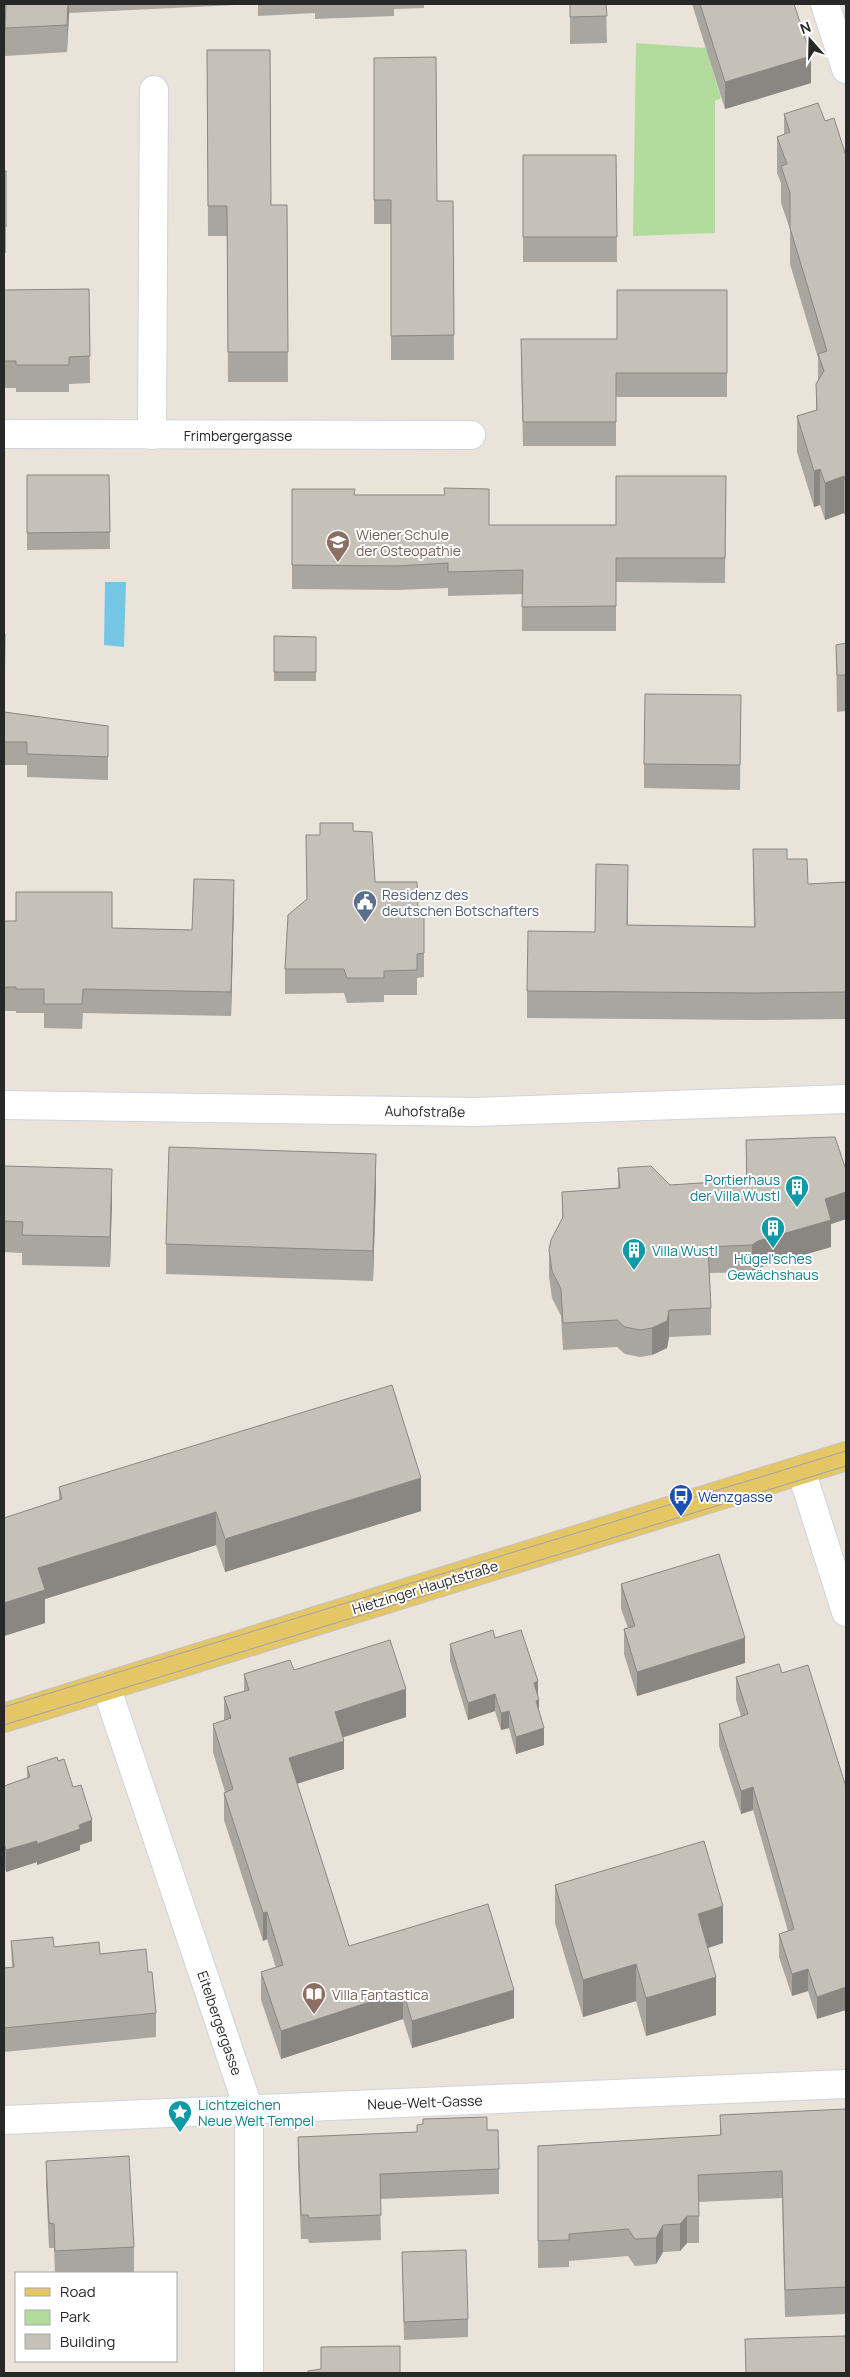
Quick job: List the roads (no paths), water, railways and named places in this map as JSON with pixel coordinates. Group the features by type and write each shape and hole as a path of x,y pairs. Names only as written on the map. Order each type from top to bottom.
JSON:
{"main road":[{"name":"Hietzinger Hauptstraße","path":"4,1718 846,1456"}],"street":[{"path":"825,4 846,69"},
{"path":"152,435 154,90"},
{"name":"Frimbergergasse","path":"4,434 471,435"},
{"name":"Auhofstraße","path":"4,1105 475,1112 846,1099"},
{"path":"801,1470 846,1612"},
{"name":"Eitelbergergasse","path":"106,1686 249,2110 249,2373"},
{"name":"Neue-Welt-Gasse","path":"4,2120 846,2084"}],"water":[{"path":"105,582 126,582 124,647 104,645"}],"tram line":[{"path":"4,1707 846,1451"},
{"path":"4,1725 846,1466"}],"place":[{"name":"Wiener Schule der Osteopathie","path":"338,563"},
{"name":"Residenz des deutschen Botschafters","path":"365,923"},
{"name":"Portierhaus der Villa Wustl","path":"797,1208"},
{"name":"Hügel'sches Gewächshaus","path":"773,1249"},
{"name":"Villa Wustl","path":"634,1271"},
{"name":"Wenzgasse","path":"681,1517"},
{"name":"Villa Fantastica","path":"314,2015"},
{"name":"Lichtzeichen Neue Welt Tempel","path":"180,2133"}]}
